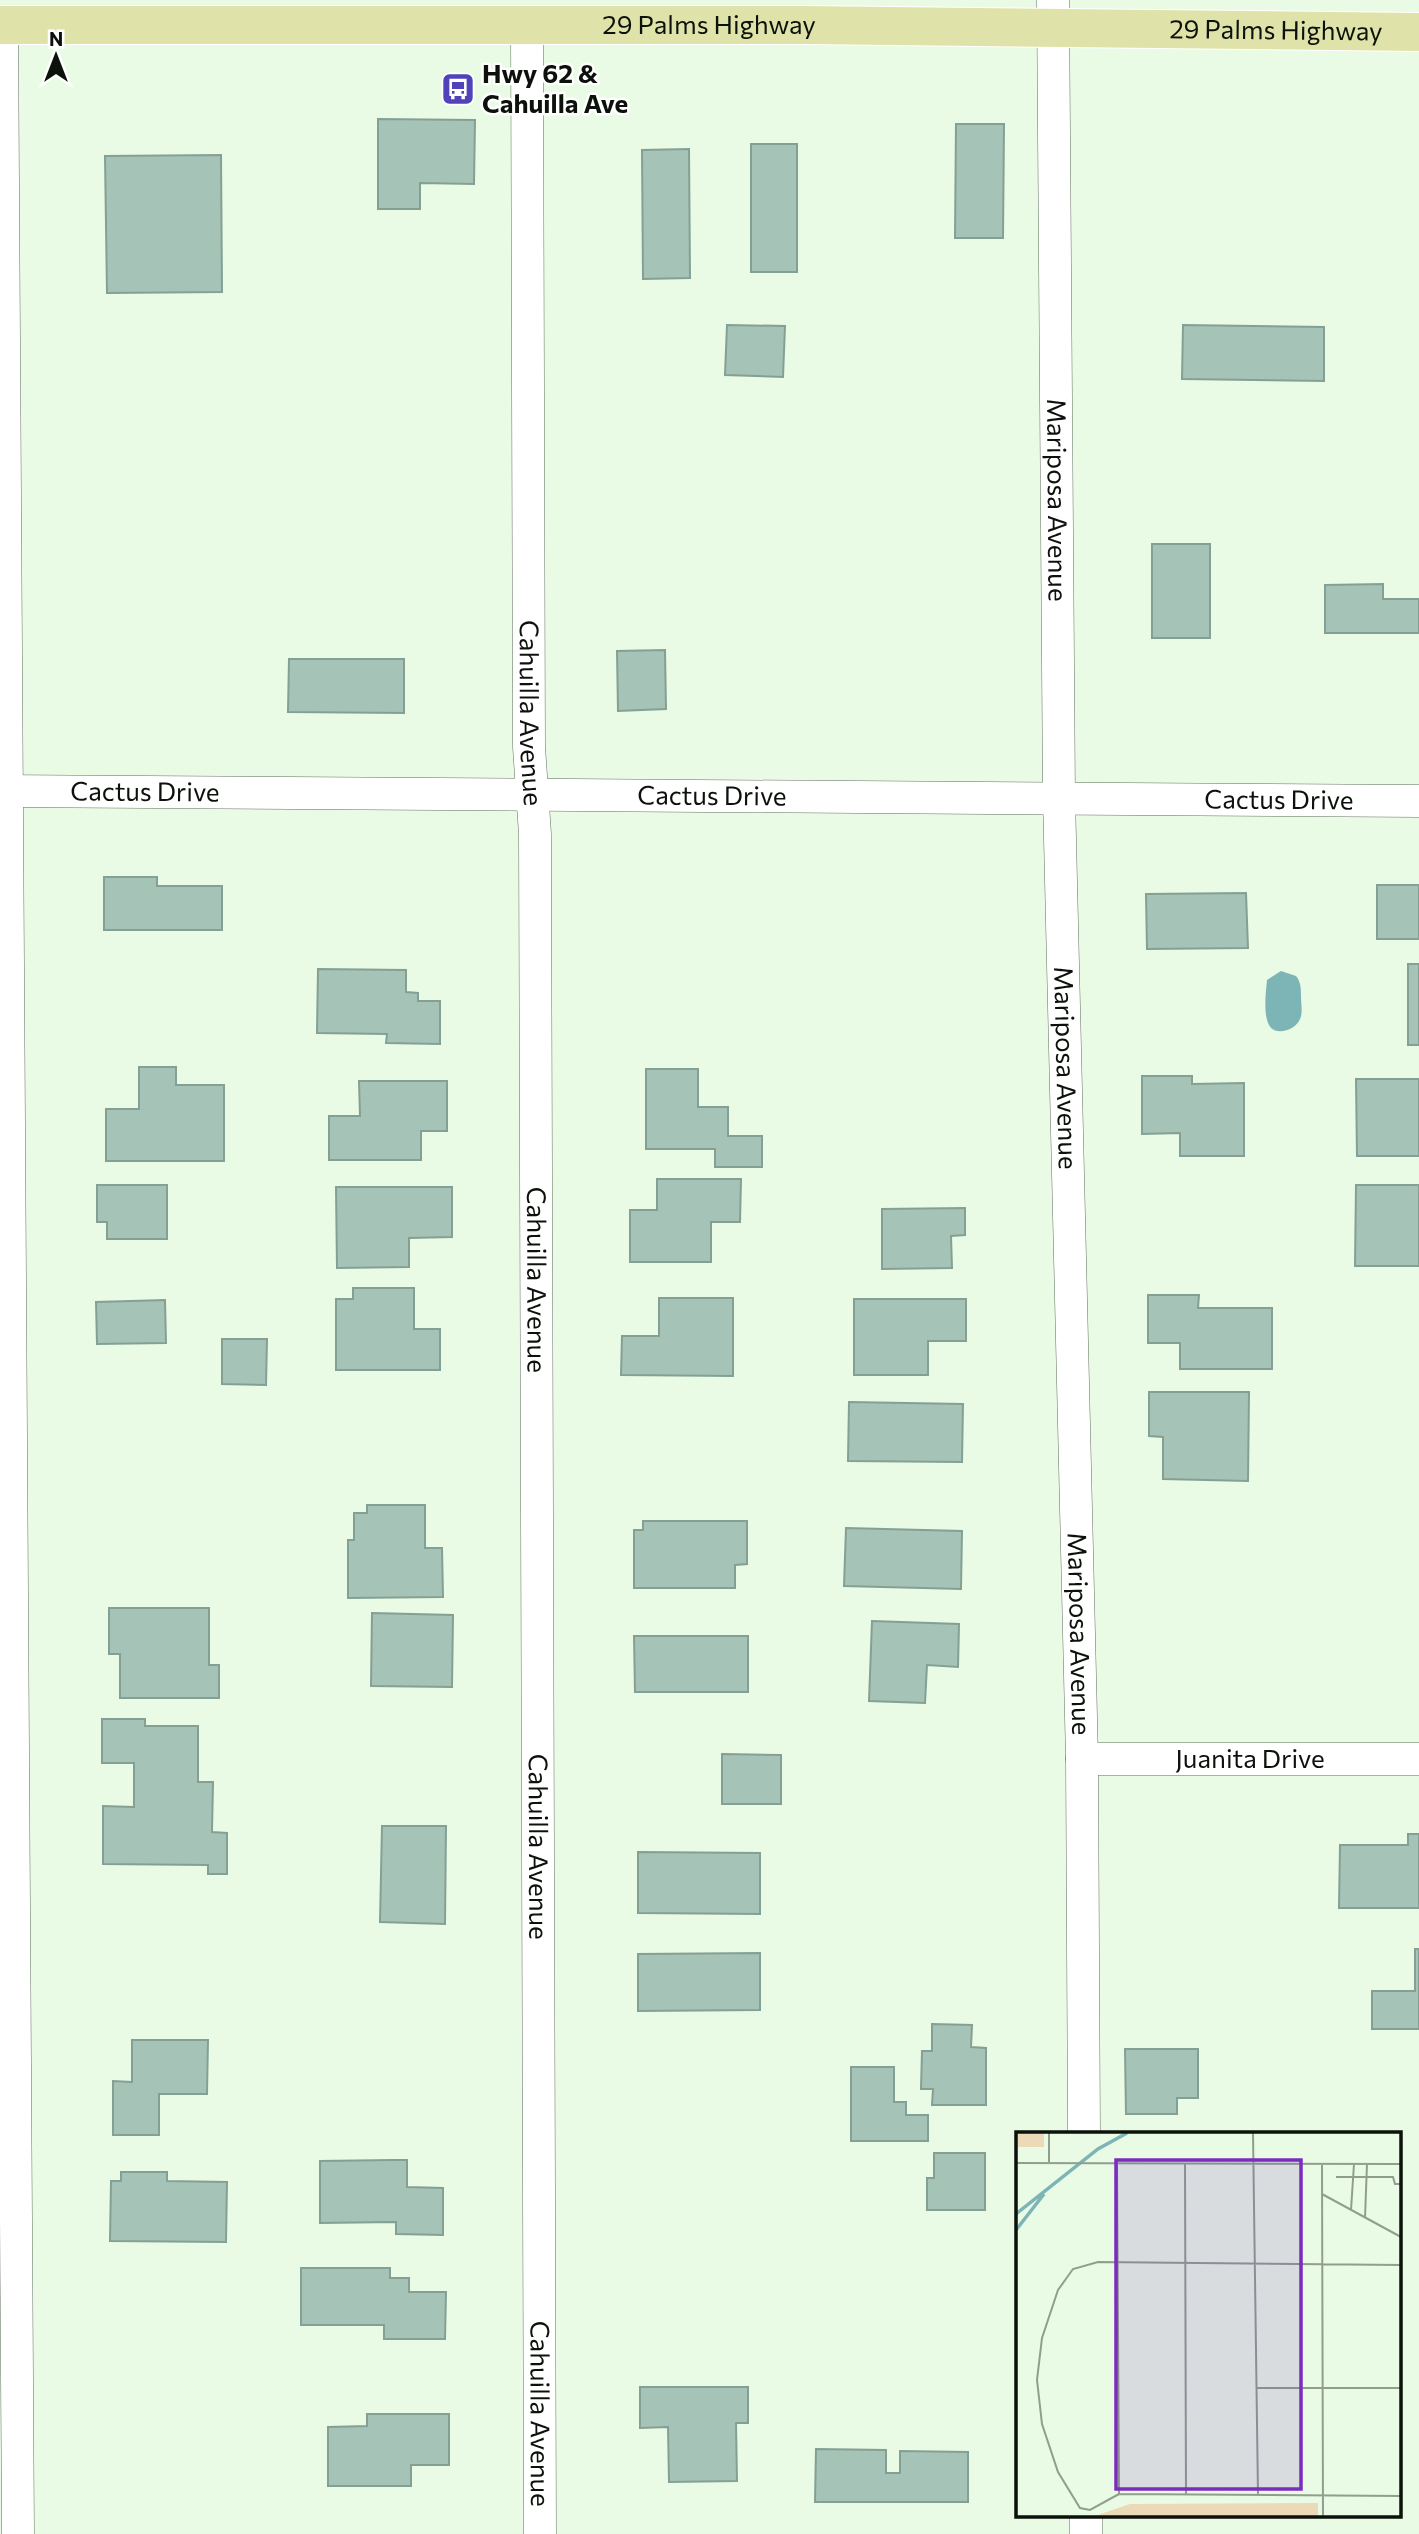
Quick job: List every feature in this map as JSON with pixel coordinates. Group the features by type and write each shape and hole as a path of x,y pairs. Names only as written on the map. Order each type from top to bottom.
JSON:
{"main road":[{"name":"29 Palms Highway","path":"1,25 820,25 1053,14 1419,32"}],"street":[{"name":"Mariposa Avenue","path":"1053,14 1059,797 1083,1759 1084,2132"},
{"path":"1,25 3,791 18,2534"},
{"name":"Cahuilla Avenue","path":"527,27 529,747 535,862 540,2534"},
{"name":"Cactus Drive","path":"3,791 1419,800"},
{"name":"Juanita Drive","path":"1083,1759 1419,1759"},
{"path":"1086,2516 1086,2534"}],"water":[{"path":"1281,971 1296,976 1299,981 1302,1011 1298,1023 1285,1031 1276,1031 1269,1025 1265,1003 1267,980"}],"building":[{"path":"378,119 475,120 474,184 420,183 420,209 378,209"},
{"path":"956,124 1004,124 1003,238 955,238"},
{"path":"751,144 797,144 797,272 751,272"},
{"path":"689,149 690,278 643,279 642,150"},
{"path":"221,155 222,292 107,293 105,156"},
{"path":"727,325 785,326 783,377 725,375"},
{"path":"1183,325 1324,327 1324,381 1182,379"},
{"path":"1152,544 1210,544 1210,638 1152,638"},
{"path":"1383,584 1383,599 1419,599 1419,633 1325,633 1325,585"},
{"path":"665,650 666,709 618,711 617,651"},
{"path":"289,659 404,659 404,713 288,712"},
{"path":"104,877 157,877 157,886 222,886 222,930 104,930"},
{"path":"1377,885 1419,885 1419,939 1377,939"},
{"path":"1246,893 1248,948 1147,949 1146,894"},
{"path":"1408,964 1419,964 1419,1045 1408,1045"},
{"path":"318,969 406,970 406,992 418,993 418,1001 440,1001 440,1044 386,1043 387,1034 317,1033"},
{"path":"139,1067 176,1067 176,1085 224,1085 224,1161 106,1161 106,1109 139,1109"},
{"path":"646,1069 698,1069 698,1107 728,1107 728,1136 762,1136 762,1167 715,1167 715,1149 646,1149"},
{"path":"1142,1076 1192,1076 1192,1084 1244,1083 1244,1156 1180,1156 1180,1133 1142,1134"},
{"path":"1356,1079 1419,1079 1419,1156 1357,1156"},
{"path":"359,1081 447,1081 447,1131 421,1131 421,1160 329,1160 329,1116 360,1116"},
{"path":"657,1179 741,1179 740,1222 711,1222 711,1262 630,1262 630,1210 657,1210"},
{"path":"97,1185 167,1185 167,1239 107,1239 107,1222 97,1222"},
{"path":"1356,1185 1419,1185 1419,1266 1355,1266"},
{"path":"336,1187 452,1187 452,1237 409,1238 409,1267 337,1268"},
{"path":"965,1208 965,1235 951,1236 952,1268 882,1269 882,1209"},
{"path":"353,1288 414,1288 414,1329 440,1329 440,1370 336,1370 336,1299 353,1299"},
{"path":"1148,1295 1199,1295 1198,1308 1272,1308 1272,1369 1180,1369 1180,1343 1148,1343"},
{"path":"659,1298 733,1298 733,1376 621,1375 622,1336 659,1336"},
{"path":"854,1299 966,1299 966,1341 928,1341 928,1375 854,1375"},
{"path":"165,1300 166,1343 97,1344 96,1302"},
{"path":"222,1339 267,1339 266,1385 222,1384"},
{"path":"1149,1392 1249,1392 1248,1481 1163,1479 1163,1437 1149,1436"},
{"path":"849,1402 963,1404 962,1462 848,1461"},
{"path":"367,1505 425,1505 425,1548 442,1548 443,1597 348,1598 348,1540 354,1540 354,1513 367,1513"},
{"path":"643,1521 747,1521 747,1564 735,1565 735,1588 634,1588 634,1530 643,1530"},
{"path":"846,1528 962,1531 961,1589 844,1586"},
{"path":"109,1608 209,1608 209,1665 219,1665 219,1698 120,1698 120,1654 109,1654"},
{"path":"372,1613 453,1615 452,1687 371,1686"},
{"path":"872,1621 959,1624 958,1667 927,1665 925,1703 869,1701"},
{"path":"634,1636 748,1636 748,1692 635,1692"},
{"path":"102,1719 145,1719 145,1726 198,1726 198,1782 213,1782 212,1832 227,1833 227,1874 208,1874 208,1865 103,1864 103,1806 134,1807 134,1763 102,1763"},
{"path":"722,1754 781,1755 781,1804 722,1804"},
{"path":"382,1826 446,1826 445,1924 380,1922"},
{"path":"1408,1834 1419,1834 1419,1908 1339,1908 1340,1845 1408,1845"},
{"path":"638,1852 760,1853 760,1914 638,1913"},
{"path":"1415,1949 1419,1949 1419,2029 1372,2029 1372,1991 1415,1991"},
{"path":"760,1953 760,2010 638,2011 638,1954"},
{"path":"932,2024 972,2025 971,2047 986,2048 986,2105 932,2105 933,2089 921,2089 922,2051 932,2051"},
{"path":"132,2040 208,2040 207,2094 159,2094 159,2135 113,2135 113,2081 132,2082"},
{"path":"1125,2049 1198,2049 1198,2098 1177,2098 1177,2114 1126,2114"},
{"path":"851,2067 894,2067 894,2102 906,2102 906,2115 928,2115 928,2141 851,2141"},
{"path":"934,2153 985,2153 985,2210 927,2210 927,2178 934,2178"},
{"path":"407,2160 407,2187 443,2188 443,2235 396,2234 396,2222 320,2223 320,2161"},
{"path":"121,2172 167,2172 167,2181 227,2182 226,2242 110,2241 111,2181 121,2181"},
{"path":"301,2268 390,2268 390,2278 409,2278 409,2292 446,2292 445,2339 384,2339 384,2325 301,2325"},
{"path":"640,2387 748,2387 748,2423 736,2423 737,2481 669,2482 668,2427 640,2428"},
{"path":"367,2414 449,2414 449,2465 411,2465 411,2486 328,2486 328,2427 367,2426"},
{"path":"816,2449 886,2450 886,2473 900,2473 900,2451 968,2452 968,2502 815,2502"}],"place":[{"name":"Hwy 62 & Cahuilla Ave","path":"458,89"}]}
